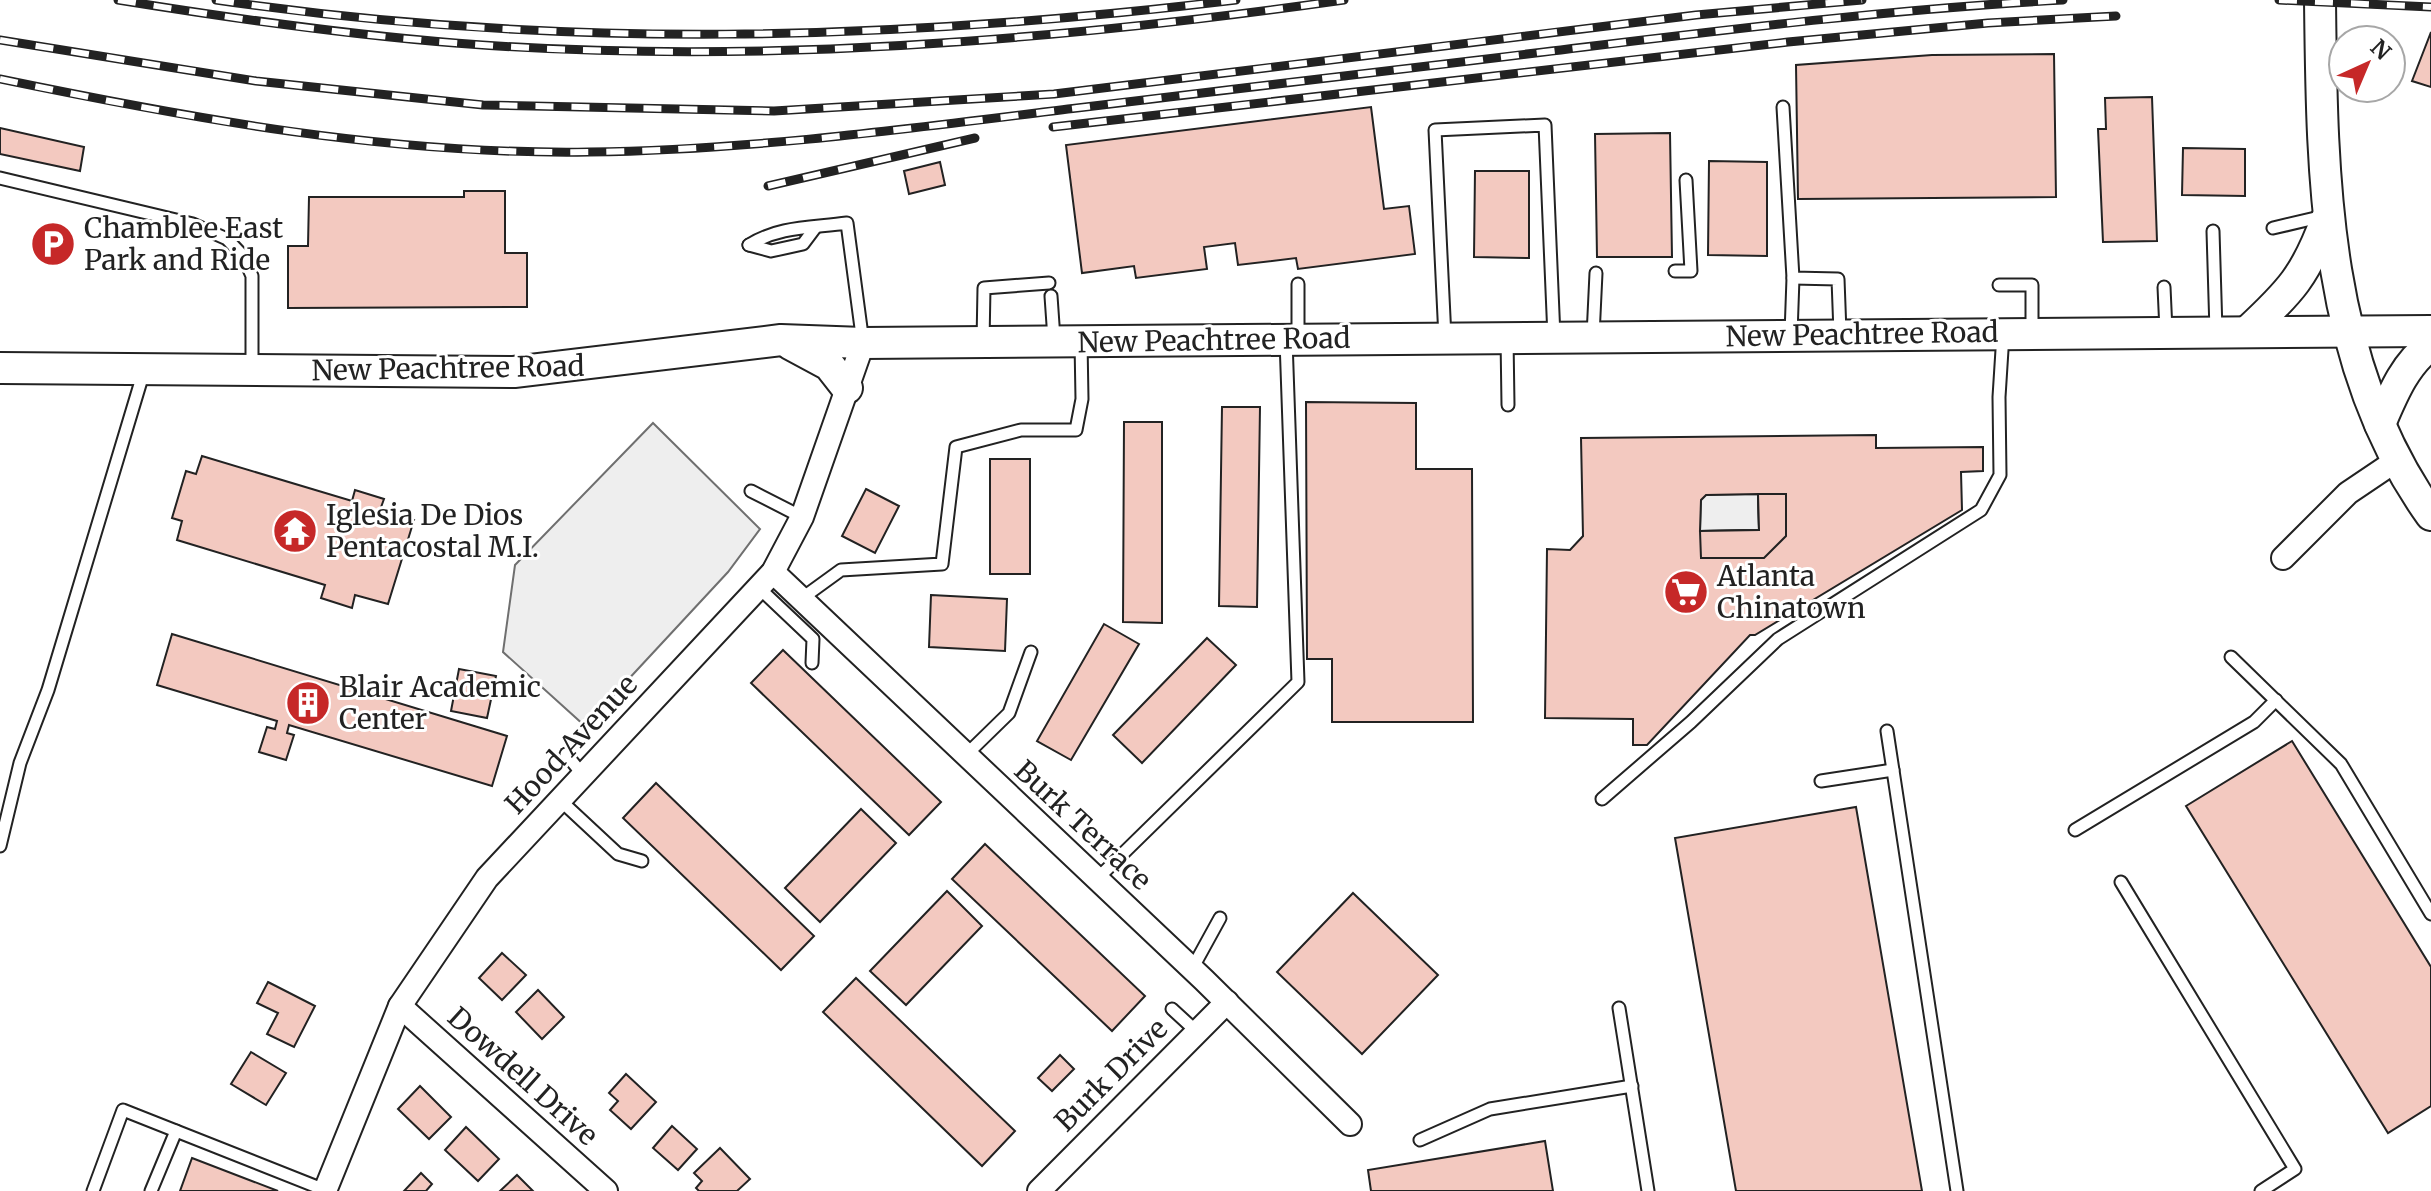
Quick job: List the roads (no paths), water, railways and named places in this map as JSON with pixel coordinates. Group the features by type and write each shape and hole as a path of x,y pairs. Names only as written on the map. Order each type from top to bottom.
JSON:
{"street":[{"path":"2320,0 2329,215 2336,286 2346,329 2380,424 2397,460 2431,515"},
{"path":"2248,331 2281,299 2310,264 2329,215"},
{"name":"New Peachtree Road","path":"0,368 514,372 673,356 781,340 863,343 1068,342 2346,329 2431,331"},
{"path":"781,340 829,365 847,388"},
{"name":"Hood Avenue","path":"325,1190 400,1006 487,878 765,580 802,517 863,343"},
{"path":"2380,424 2395,389 2420,353 2431,345"},
{"path":"2283,558 2348,493 2397,460"},
{"name":"Burk Terrace","path":"765,580 801,599 1227,1002 1350,1124"},
{"name":"Burk Drive","path":"1039,1191 1227,1002"},
{"name":"Dowdell Drive","path":"400,1006 606,1191"}],"lane":[{"path":"1783,107 1793,278 1791,335"},
{"path":"1445,338 1435,130 1545,125 1554,337"},
{"path":"0,178 193,224 227,239 243,256 252,276 251,372"},
{"path":"1675,271 1691,271 1686,180"},
{"path":"2273,228 2329,215"},
{"path":"815,228 803,244 771,251 749,245 766,234 847,223 863,343"},
{"path":"2213,231 2216,331"},
{"path":"1593,337 1596,273"},
{"path":"1793,278 1838,279 1840,335"},
{"path":"983,342 984,288 1049,283"},
{"path":"1097,879 1298,682 1292,339 1298,284"},
{"path":"1602,799 1691,722 1778,639 1981,510 2000,475 1999,397 2032,285 1999,285"},
{"path":"2164,287 2166,332"},
{"path":"801,599 841,570 942,564 956,447 1021,430 1076,430 1082,399 1068,342 1051,296"},
{"path":"1507,337 1508,405"},
{"path":"0,846 20,763 48,690 144,371"},
{"path":"751,491 802,517"},
{"path":"765,580 813,639 812,663"},
{"path":"966,755 1009,713 1031,652"},
{"path":"2231,657 2341,764 2431,914"},
{"path":"2075,830 2254,722 2276,700"},
{"path":"1887,731 1957,1191"},
{"path":"566,754 583,775"},
{"path":"1821,781 1893,770"},
{"path":"560,800 618,854 642,861"},
{"path":"2121,882 2295,1169 2261,1191"},
{"path":"1192,969 1220,918"},
{"path":"1619,1008 1648,1191"},
{"path":"1172,1009 1197,1032"},
{"path":"1420,1140 1490,1109 1632,1086"},
{"path":"93,1191 123,1110 325,1190"},
{"path":"151,1191 176,1131"}],"railway":[{"path":"118,0 286,25 455,43 678,52 901,46 1012,38 1344,0"},
{"path":"216,0 344,16 472,27 599,33 726,34 980,24 1236,0"},
{"path":"0,40 256,81 483,105 774,111 1054,94 1696,15 1862,0"},
{"path":"0,79 146,108 366,141 515,151 650,150 894,130 1674,36 1933,9 2063,0"},
{"path":"2279,0 2431,7"},
{"path":"1053,127 1788,42 1988,23 2116,16"},
{"path":"768,186 975,138"}],"place":[{"name":"Chamblee East Park and Ride","path":"53,244"},
{"name":"Iglesia De Dios Pentacostal M.I.","path":"295,531"},
{"name":"Atlanta Chinatown","path":"1686,592"},
{"name":"Blair Academic Center","path":"308,703"}]}
